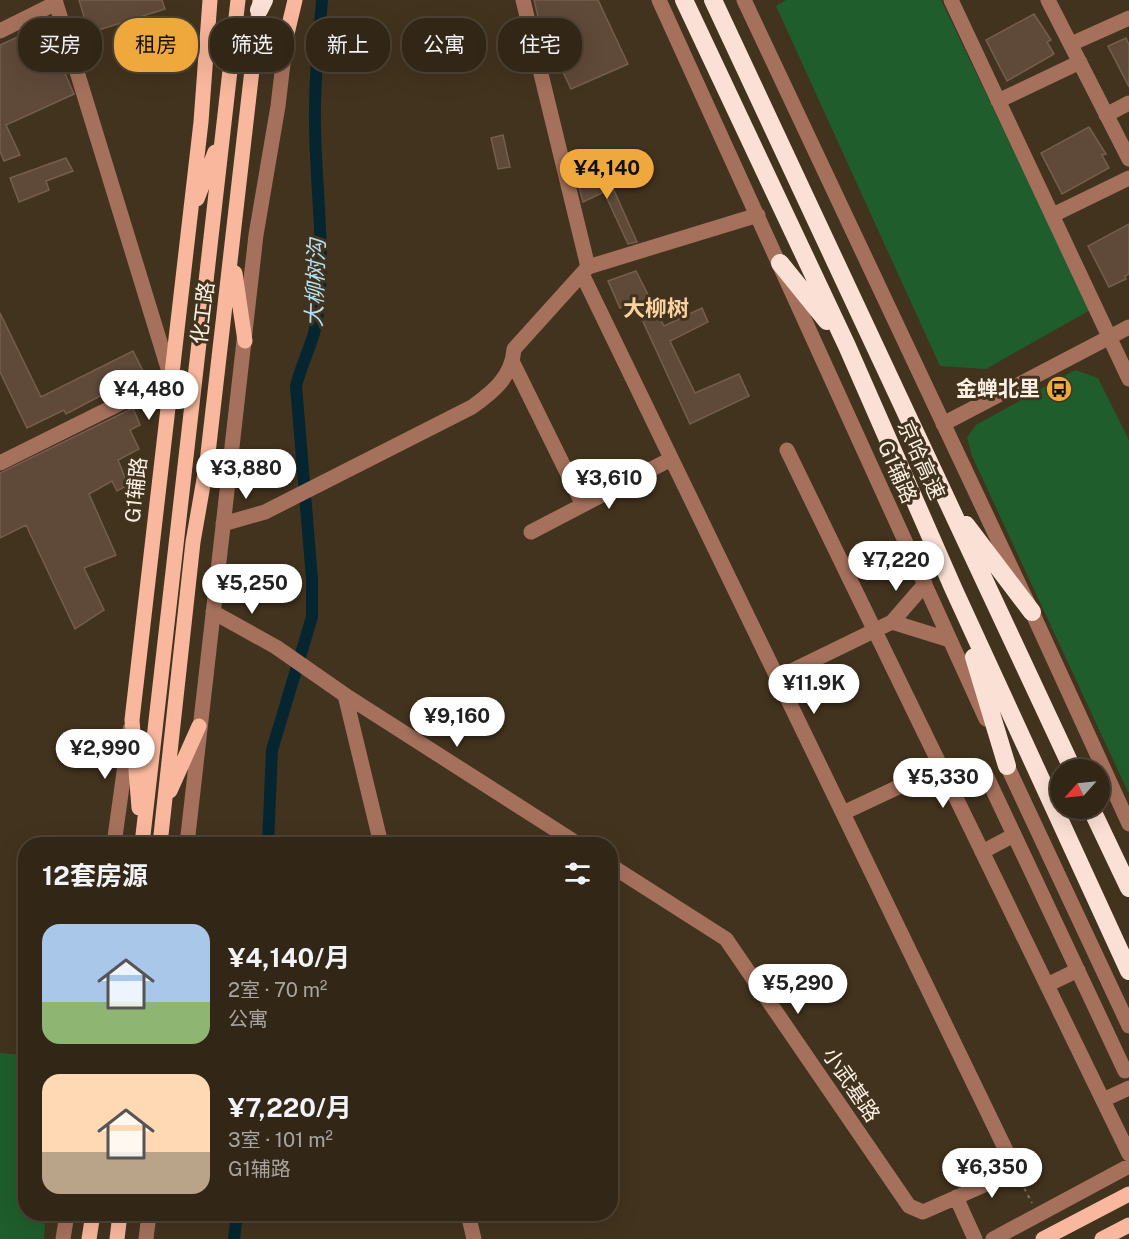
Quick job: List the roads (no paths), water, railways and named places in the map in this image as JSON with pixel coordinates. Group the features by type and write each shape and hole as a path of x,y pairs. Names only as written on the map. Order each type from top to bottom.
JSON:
{"highway":[{"name":"京哈高速","path":"684,0 847,346 954,590 1129,971"},
{"name":"京哈高速","path":"715,0 943,495 1068,759"},
{"path":"780,263 847,346"},
{"path":"943,495 1032,612"},
{"path":"954,590 1007,766"},
{"path":"1096,819 1129,888"}],"main road":[{"name":"G1辅路","path":"142,837 132,720 204,84 210,0"},
{"name":"化工路","path":"143,837 238,0"},
{"path":"291,18 295,0"},
{"name":"化工路","path":"161,837 193,542 207,462 261,3"},
{"path":"189,219 223,132"},
{"path":"232,250 245,341"},
{"path":"164,805 199,726"},
{"path":"1043,1239 1129,1194"},
{"path":"89,1239 92,1221"},
{"path":"117,1239 119,1221"},
{"path":"1102,1239 1129,1225"}],"street":[{"path":"523,0 585,271 671,459 843,813 941,767"},
{"name":"G1辅路","path":"659,0 1007,766 1129,1026"},
{"path":"744,0 1032,612 1129,824"},
{"path":"951,0 1129,380"},
{"path":"1052,1 1129,159"},
{"path":"0,32 56,2 171,378 0,463"},
{"path":"1071,44 1129,18"},
{"path":"998,101 1080,62"},
{"path":"188,837 261,204 282,72"},
{"path":"1107,115 1129,104"},
{"path":"1053,215 1129,178"},
{"path":"223,524 279,506 471,407 497,388 513,363 514,349 585,271 758,215"},
{"path":"944,424 1129,327"},
{"path":"513,363 583,505"},
{"path":"787,450 1129,1154"},
{"path":"531,532 671,459"},
{"path":"777,678 892,622 925,584"},
{"path":"213,612 276,647 345,695 567,837"},
{"path":"892,622 950,640"},
{"path":"345,695 379,837"},
{"path":"115,837 132,720"},
{"path":"985,773 1125,1071"},
{"name":"小武基路","path":"618,871 726,939 909,1206 923,1212 1016,1171 843,813"},
{"path":"982,852 1014,835"},
{"path":"1047,985 1078,970"},
{"path":"1103,1100 1129,1088"},
{"path":"993,1239 1129,1166"},
{"path":"956,1197 975,1239"},
{"path":"63,1239 66,1221"},
{"path":"146,1239 148,1221"},
{"path":"470,1221 474,1239"}],"waterway":[{"name":"大柳树沟","path":"268,837 272,750 312,617 312,579 296,386 315,331 320,287 315,110 322,0"},
{"name":"大柳树沟","path":"234,1239 236,1221"}],"place":[{"name":"金蝉北里","path":"1059,389"}],"district":[{"name":"大柳树","path":"656,308"}]}
